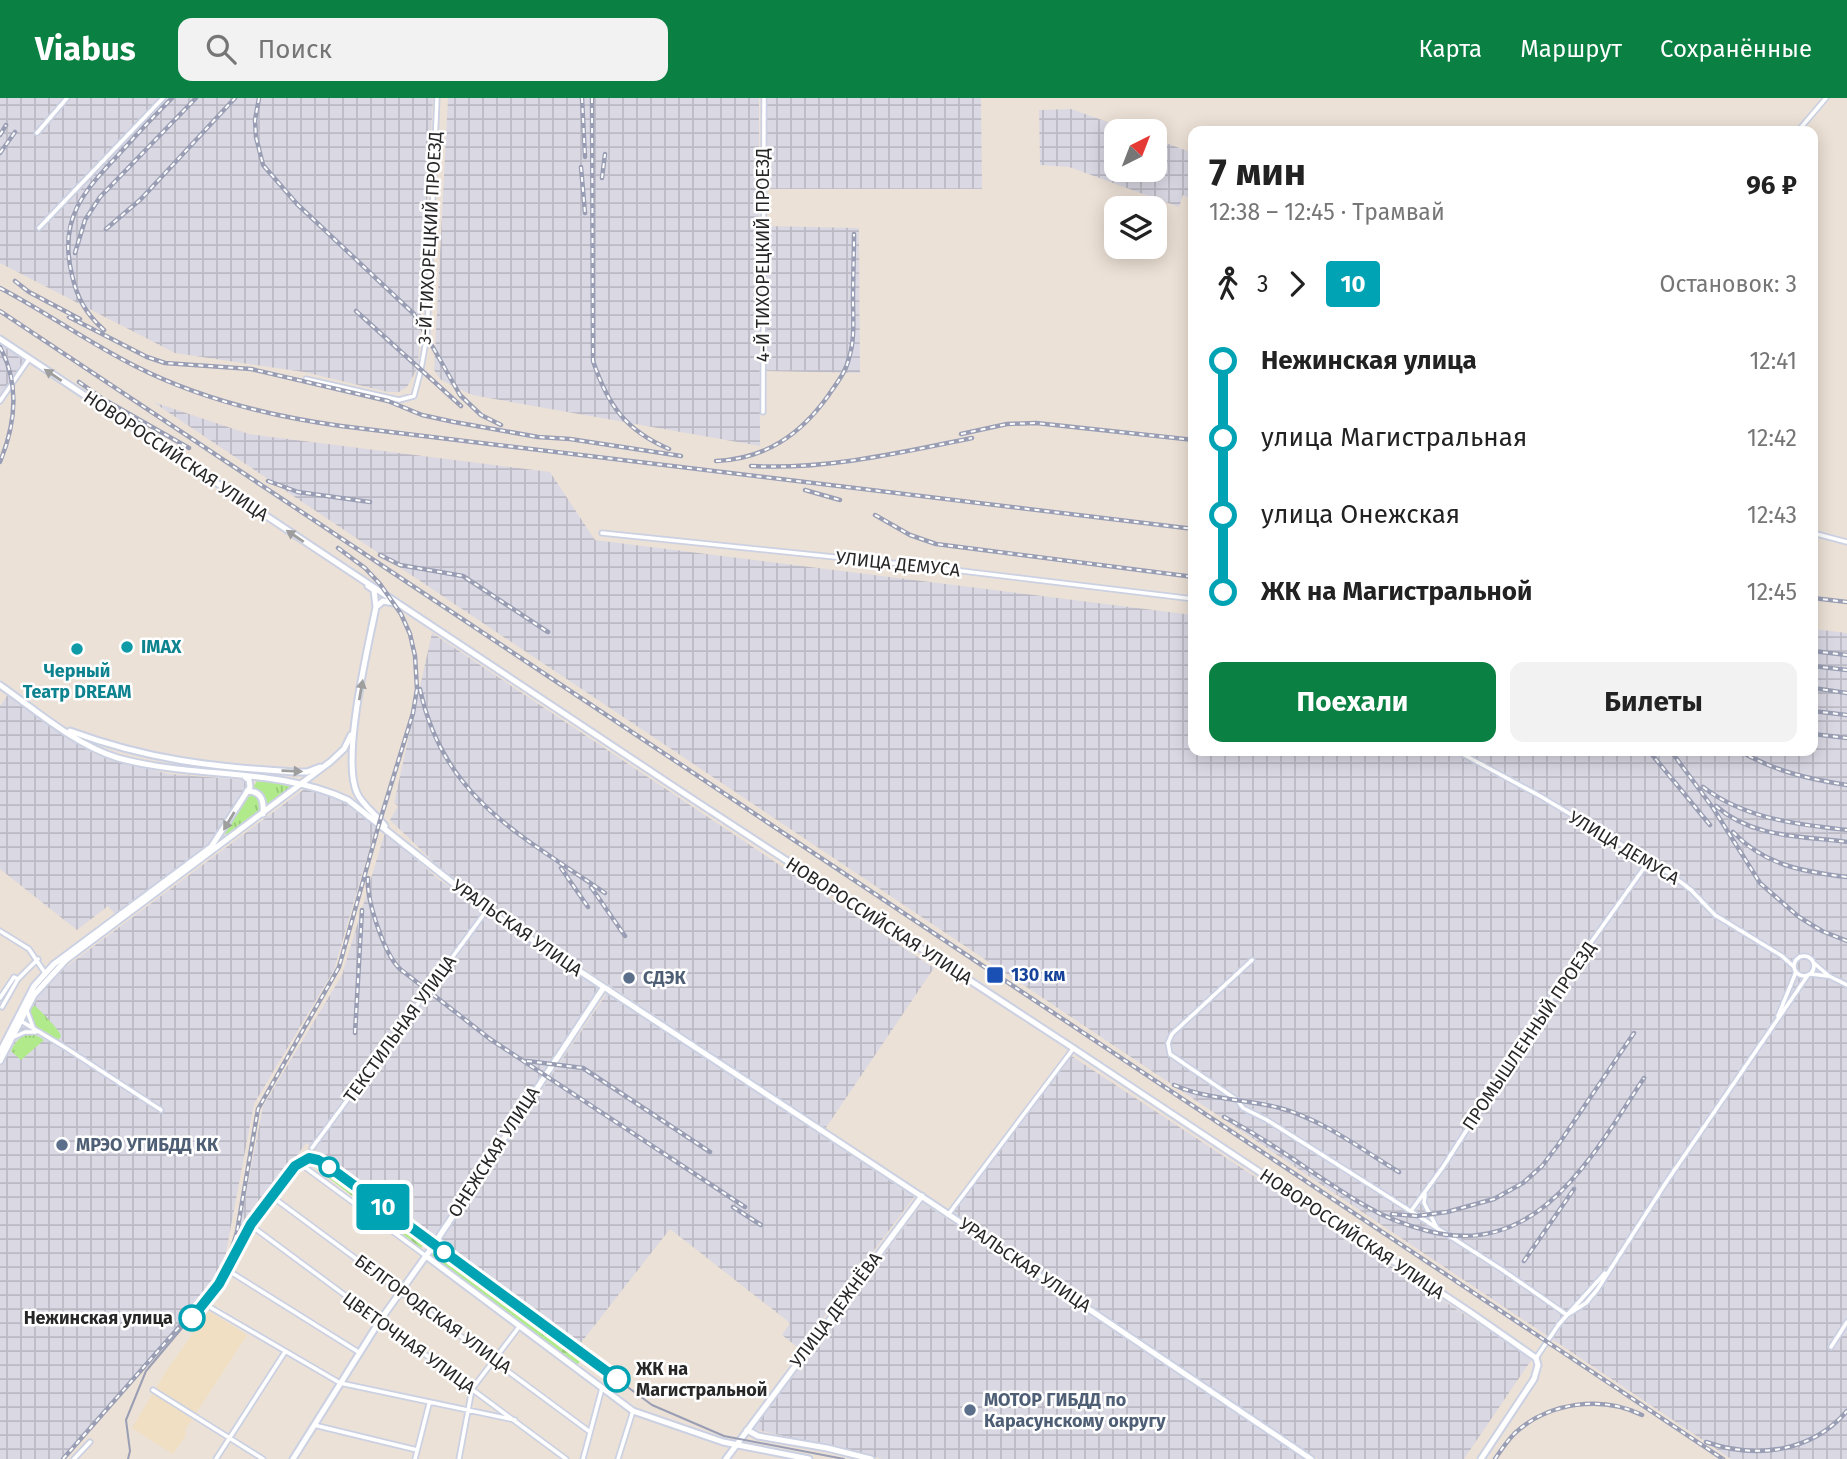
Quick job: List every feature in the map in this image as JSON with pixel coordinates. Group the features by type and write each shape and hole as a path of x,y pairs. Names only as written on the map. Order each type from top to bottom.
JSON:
{"main road":[{"name":"НОВОРОССИЙСКАЯ УЛИЦА","path":"0,339 653,773 1073,1048 1536,1358"},
{"name":"НОВОРОССИЙСКАЯ УЛИЦА","path":"352,573 374,590 376,607"},
{"path":"348,800 355,796 356,790 352,774 352,743 376,607 389,600 409,609"},
{"path":"0,685 95,749 115,757 203,772 304,783"},
{"path":"0,1052 34,986 62,956 304,783 344,749 355,726"},
{"path":"61,727 106,744 190,763 307,772 330,762"},
{"path":"106,744 115,757"},
{"path":"190,763 203,772"},
{"path":"0,1061 18,1020 41,986 66,960 210,851 247,791 250,783 245,777"},
{"name":"УРАЛЬСКАЯ УЛИЦА","path":"304,783 348,800 487,910 921,1196 1312,1459"},
{"name":"УРАЛЬСКАЯ УЛИЦА","path":"356,790 361,800 389,831 414,852"},
{"path":"247,791 260,795 263,800 263,814"},
{"name":"ОНЕЖСКАЯ УЛИЦА","path":"293,1459 379,1322 426,1256 604,988"},
{"name":"УЛИЦА ДЕЖНЁВА","path":"726,1459 921,1196"},
{"path":"426,1256 634,1411 707,1437 809,1459"},
{"path":"1481,1459 1534,1379 1538,1365 1536,1358"},
{"path":"747,1430 758,1436 871,1459"}],"street":[{"path":"37,133 67,98"},
{"path":"40,228 163,98"},
{"name":"3-Й ТИХОРЕЦКИЙ ПРОЕЗД","path":"306,379 392,399 414,396 427,335 437,98"},
{"name":"4-Й ТИХОРЕЦКИЙ ПРОЕЗД","path":"764,98 764,412"},
{"path":"1802,126 1826,98"},
{"path":"0,401 29,359"},
{"name":"УЛИЦА ДЕМУСА","path":"602,533 912,565 1188,598"},
{"path":"1818,534 1847,542"},
{"name":"УЛИЦА ДЕМУСА","path":"1466,756 1649,861 1691,890 1715,915 1782,956 1795,970"},
{"name":"ПРОМЫШЛЕННЫЙ ПРОЕЗД","path":"1411,1211 1550,1000 1649,861"},
{"name":"ТЕКСТИЛЬНАЯ УЛИЦА","path":"312,1148 487,910"},
{"path":"0,931 29,949 45,973"},
{"path":"1782,956 1806,956 1829,976 1847,985"},
{"path":"1774,1024 1795,970 1794,962 1800,957"},
{"path":"2,1007 18,979 38,959"},
{"path":"1252,960 1172,1034 1168,1043 1170,1054 1237,1100 1243,1108 1411,1211 1514,1277 1567,1315"},
{"path":"1536,1358 1567,1315 1586,1303 1814,968 1813,962"},
{"path":"1795,970 1801,976 1829,976"},
{"path":"0,998 14,977 18,979"},
{"path":"30,1002 28,1018 40,1032"},
{"path":"18,1020 161,1110"},
{"path":"12,1038 25,1032 40,1032"},
{"path":"948,1214 1073,1048"},
{"path":"426,1256 302,1165 253,1227 208,1306 340,1383 429,1404 515,1420"},
{"path":"1424,1192 1424,1203 1440,1231"},
{"name":"БЕЛГОРОДСКАЯ УЛИЦА","path":"274,1198 590,1432"},
{"name":"ЦВЕТОЧНАЯ УЛИЦА","path":"253,1227 566,1459"},
{"path":"229,1271 360,1353"},
{"path":"1830,1347 1847,1322"},
{"path":"459,1459 472,1389 521,1325"},
{"path":"216,1459 286,1351"},
{"path":"583,1459 602,1388"},
{"path":"153,1390 263,1459"},
{"path":"415,1459 429,1404"},
{"path":"618,1459 634,1411"},
{"path":"313,1425 418,1450"},
{"path":"74,1459 90,1442"}],"shaded area":[{"path":"0,98 433,98 418,367 407,387 399,392 388,392 304,372 175,353 0,263"},
{"path":"448,98 759,98 760,446 472,395 441,380 434,370"},
{"path":"766,98 981,98 982,189 765,189"},
{"path":"1071,109 1104,121 1104,180 1069,167 1040,165 1039,110"},
{"path":"1167,143 1188,151 1188,198 1183,195 1179,207 1167,203 1167,196 1149,196 1110,182 1167,182"},
{"path":"766,226 859,228 860,373 765,371"},
{"path":"0,342 27,360 0,398"},
{"path":"153,402 249,434 550,472 595,540 1188,614 1188,756 1818,756 1818,630 1847,633 1847,1459 1731,1459"},
{"path":"432,633 934,968 825,1129 503,914 440,868 390,820 398,806 394,803"},
{"path":"9,693 94,754 169,774 244,780 244,792 218,836 206,848 115,914 108,906 77,930 0,869 0,706"},
{"path":"307,787 347,802 376,826 334,970 254,1104 225,1258 207,1293 62,1459 0,1459 0,1067 30,1007 66,967"},
{"path":"385,832 438,879 599,988 434,1237 306,1143 237,1240 263,1106 342,975"},
{"path":"607,993 914,1197 800,1349 782,1335 790,1323 670,1229 580,1344 440,1241"},
{"path":"1070,1055 1532,1359 1464,1459 1318,1459 953,1213"},
{"path":"923,1203 1305,1459 882,1459 753,1429"},
{"path":"209,1311 247,1335 185,1430 186,1435 173,1454 132,1428 167,1370"}],"green space":[{"path":"257,781 296,784 266,806 262,795 252,789"},
{"path":"249,793 258,797 262,806 260,811 226,835 225,833"},
{"path":"35,1006 56,1028 60,1038 57,1040 34,1025 30,1018 30,1007"},
{"path":"32,1033 44,1040 21,1060 11,1051 19,1039"},
{"path":"315,1163 425,1242 421,1248 313,1166"},
{"path":"435,1250 582,1359 577,1365 431,1256"}],"tram line":[{"path":"128,1459 130,1451 126,1420 146,1371 214,1290 250,1226 295,1166 309,1159 324,1164 652,1405 724,1436 844,1459"},
{"name":"10","path":"192,1318 214,1290 251,1224 292,1170 300,1161 314,1159 325,1164 617,1379"}],"railway":[{"path":"104,330 87,312 74,283 69,255 72,221 77,207 95,180 172,98"},
{"path":"75,253 85,220 100,197 196,98"},
{"path":"106,229 141,199 235,98"},
{"path":"259,98 255,120 256,137 263,165 297,204 414,314 460,395 481,415 501,425"},
{"path":"582,98 585,157"},
{"path":"592,98 593,361 605,391 620,414 641,433 669,449"},
{"path":"0,135 6,125"},
{"path":"0,153 15,132"},
{"path":"602,178 605,154"},
{"path":"581,167 585,213"},
{"path":"716,461 750,455 780,442 806,422 840,378 848,363 853,336 854,234"},
{"path":"15,281 29,292 80,319"},
{"path":"0,288 118,357 160,378 235,405 288,417 341,426 1188,528"},
{"path":"0,311 1723,1459"},
{"path":"356,311 461,406"},
{"path":"69,317 147,357 165,363 251,369 388,401 422,415 454,422 538,437 570,439 681,456"},
{"path":"0,347 11,375 13,389 10,433 0,462"},
{"path":"79,382 103,399 189,448"},
{"path":"961,434 1007,424 1036,423 1188,439"},
{"path":"751,466 834,463 890,455 972,438"},
{"path":"268,481 298,492 370,502"},
{"path":"805,490 840,500"},
{"path":"875,515 910,535 936,544 1188,576"},
{"path":"63,1459 202,1301 218,1277 237,1232 258,1109 339,967 413,713 417,689 415,656 410,634 401,614 365,568 338,548"},
{"path":"380,555 400,565 463,576 548,632"},
{"path":"1818,599 1847,602"},
{"path":"1818,652 1847,655"},
{"path":"1818,667 1847,670"},
{"path":"420,689 431,727 447,759 466,786 516,832 605,893"},
{"path":"1818,689 1847,693"},
{"path":"1818,712 1847,715"},
{"path":"1818,735 1847,738"},
{"path":"1653,756 1710,825"},
{"path":"1675,756 1713,808 1760,883 1799,917 1822,931 1847,941"},
{"path":"1750,756 1792,773 1847,785"},
{"path":"1703,787 1719,798 1754,813 1790,822 1847,830"},
{"path":"1716,806 1730,816 1761,830 1847,842"},
{"path":"1733,832 1758,852 1786,865 1847,877"},
{"path":"561,868 588,907"},
{"path":"368,878 377,926 400,969 490,1039 745,1207"},
{"path":"591,887 625,936"},
{"path":"355,1033 362,910"},
{"path":"1392,1214 1417,1216 1447,1212 1494,1199 1523,1183 1542,1166 1558,1145 1634,1033"},
{"path":"527,1061 583,1068 710,1152"},
{"path":"1224,1117 1379,1213 1428,1231 1467,1236 1501,1230 1531,1216 1558,1194 1582,1168 1644,1078"},
{"path":"1174,1085 1200,1094 1267,1105 1296,1113 1341,1136 1399,1172"},
{"path":"1524,1261 1574,1189"},
{"path":"733,1207 761,1225"},
{"path":"1495,1459 1515,1433 1544,1414 1560,1408 1610,1405 1642,1415"},
{"path":"1706,1442 1744,1450 1781,1449 1817,1436 1847,1411"}],"place":[{"name":"IMAX","path":"127,647"},
{"name":"Черный Театр DREAM","path":"77,649"},
{"name":"130 км","path":"995,975"},
{"name":"СДЭК","path":"629,978"},
{"name":"МРЭО УГИБДД КК","path":"62,1145"},
{"name":"Нежинская улица","path":"192,1318"},
{"name":"ЖК на Магистральной","path":"617,1379"},
{"name":"МОТОР ГИБДД по Карасунскому округу","path":"970,1410"}]}
